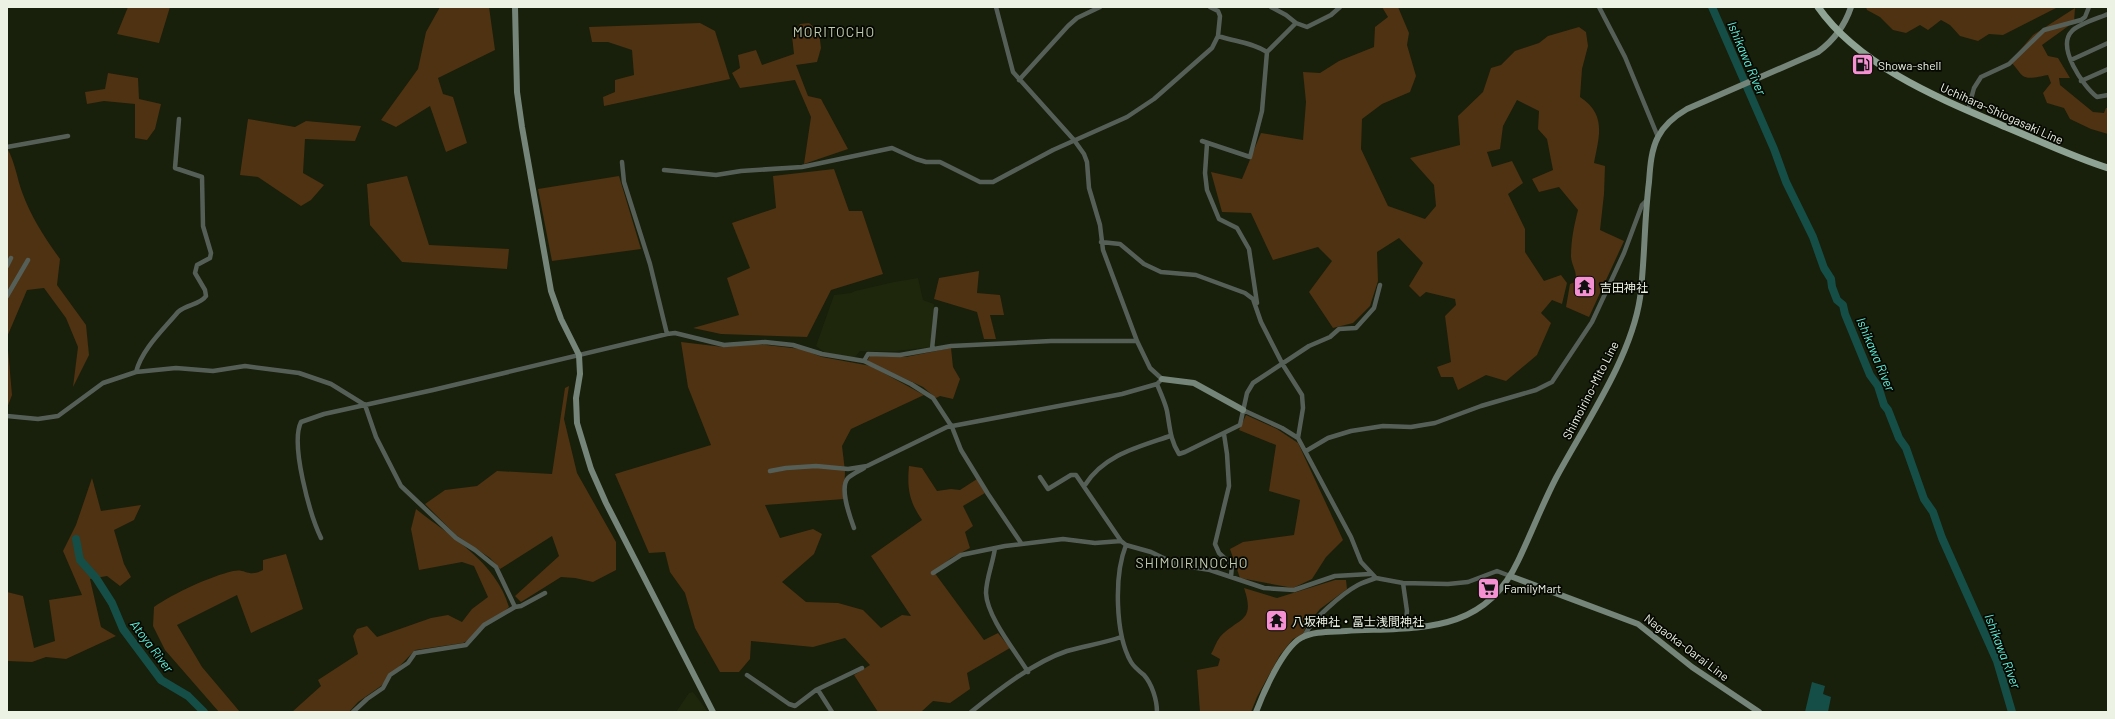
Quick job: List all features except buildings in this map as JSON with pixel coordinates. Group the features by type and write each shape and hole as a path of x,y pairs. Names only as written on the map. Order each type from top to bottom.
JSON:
{"main road":[{"path":"515,7 517,92 551,292 561,319 579,355 580,374 576,398 576,423 591,469 629,549 713,712"},
{"name":"Uchihara-Shiogasaki Line","path":"1818,7 1838,32 1904,79 1930,94 2052,147 2108,168"},
{"name":"Shimoirino-Mito Line","path":"1510,576 1554,481 1612,376 1631,332 1640,292 1647,200 1652,157 1658,137 1668,123 1682,113 1818,52 1828,44 1838,32 1851,7"},
{"path":"1159,381 1194,383 1243,410"},
{"path":"1256,712 1266,690 1287,653 1295,642 1304,637 1323,633 1437,625 1467,615 1496,595 1510,576"},
{"name":"Nagaoka-Oarai Line","path":"1510,576 1638,624 1692,667 1759,712"}],"street":[{"path":"996,7 1009,65 1019,80 1079,146 1087,162 1088,188 1100,225 1101,242 1137,341 1150,368 1159,381 1167,410 1170,436 1179,454 1224,434 1240,425 1247,393 1253,383 1309,346 1330,337 1339,329 1356,328 1374,308 1380,285"},
{"path":"1019,80 1068,26 1077,18 1100,7"},
{"path":"664,170 712,175 741,171 802,167 892,148 916,159 940,162 986,183 1006,176 1074,140 1126,117 1145,106 1208,53 1218,36 1220,16 1220,9 1210,7"},
{"path":"1271,7 1286,15 1296,23 1307,27 1331,15 1340,7"},
{"path":"1599,7 1625,57 1658,137"},
{"path":"1968,110 1974,88 1981,78 2009,64 2044,30 2076,22 2085,17 2089,7"},
{"path":"2108,14 2072,30 2069,35 2067,45 2067,52 2070,60 2077,69 2081,81 2097,96 2105,97 2108,95"},
{"path":"1202,141 1250,157 1262,111 1267,52 1296,23"},
{"path":"1218,36 1235,42 1254,44 1267,52"},
{"path":"2070,60 2108,43"},
{"path":"2081,81 2108,69"},
{"path":"136,372 139,361 146,350 178,312 183,307 202,301 206,296 205,290 195,273 197,266 210,258 211,253 203,226 202,177 175,168 179,119"},
{"path":"7,147 68,136"},
{"path":"1208,144 1205,173 1207,190 1219,218 1237,228 1249,248 1256,305"},
{"path":"622,162 624,182 650,264 667,334"},
{"path":"1306,451 1328,438 1351,432 1383,426 1411,427 1435,422 1536,390 1552,382 1592,322 1624,253 1642,206 1647,200"},
{"path":"1101,242 1120,244 1144,264 1161,272 1196,275 1230,287 1253,298 1261,322 1282,365 1302,395 1303,408 1298,438"},
{"path":"7,266 11,258"},
{"path":"7,296 28,260"},
{"path":"932,349 936,309"},
{"path":"321,538 316,529 301,472 297,446 298,421 674,333 724,345 765,342 793,345 822,354 864,361 926,392 938,404 952,427 961,450 1020,543"},
{"path":"864,361 868,354 900,355 955,346 1051,341 1137,341"},
{"path":"7,416 38,419 58,416 103,383 136,372 176,368 213,371 244,366 275,369 299,373 331,384 366,405 376,437 401,486 456,538 475,550 496,567 516,607"},
{"path":"854,528 846,504 846,481 849,477 867,466 947,427 1005,414 1122,394 1159,381"},
{"path":"1243,410 1282,428 1298,438 1306,451 1314,471 1351,537 1361,562 1370,574 1376,578 1403,583 1459,583 1497,571 1510,576"},
{"path":"1224,434 1227,454 1228,486 1215,544 1219,553 1232,565 1231,577"},
{"path":"1085,485 1090,478 1115,456 1170,436"},
{"path":"770,471 786,468 836,467 848,469 867,466"},
{"path":"1040,477 1048,489 1076,475 1085,485 1121,541 1126,545 1147,550 1178,565 1210,570 1253,586 1286,590 1302,588 1335,576 1370,574"},
{"path":"933,573 961,555 1020,543 1063,539 1095,543 1121,541"},
{"path":"1126,545 1120,582 1121,637 1132,663 1147,679 1152,689 1157,706 1157,712"},
{"path":"995,548 987,587 987,599 999,626 1028,672"},
{"path":"1304,637 1313,624 1349,590 1362,582 1376,578"},
{"path":"1403,583 1406,611 1405,628"},
{"path":"353,712 360,704 383,688 390,675 408,663 415,653 466,645 484,626 516,607 521,606 545,593"},
{"path":"971,712 1028,672 1068,651 1104,643 1121,637"},
{"path":"746,675 792,706 799,705 818,690 862,668"},
{"path":"818,690 832,712"}],"shaded area":[{"path":"128,7 170,7 159,43 117,34"},
{"path":"440,7 489,7 495,50 438,78 443,94 453,97 467,143 446,152 430,106 396,127 381,120 418,69 426,32"},
{"path":"1382,7 1398,7 1409,33 1407,45 1416,76 1410,92 1382,104 1362,119 1361,149 1388,206 1425,219 1436,206 1434,185 1410,158 1460,145 1458,116 1483,92 1491,68 1501,65 1515,51 1539,43 1548,36 1579,27 1586,32 1588,46 1582,69 1580,97 1589,104 1598,119 1599,135 1594,163 1605,166 1600,230 1624,241 1589,317 1566,307 1570,284 1575,282 1576,278 1571,251 1578,210 1559,187 1539,192 1532,179 1553,170 1547,139 1538,129 1539,111 1517,100 1503,126 1500,149 1487,152 1492,167 1512,161 1523,183 1508,194 1525,229 1525,252 1544,281 1561,275 1567,283 1562,304 1552,300 1541,313 1551,323 1537,355 1506,381 1486,375 1458,390 1453,377 1441,377 1437,367 1451,362 1445,316 1456,305 1455,299 1426,292 1420,297 1409,286 1423,263 1399,238 1377,252 1378,281 1370,306 1353,323 1333,328 1309,292 1332,261 1318,247 1273,260 1251,213 1222,212 1211,172 1242,179 1261,133 1303,140 1306,102 1303,72 1320,73 1339,61 1374,47 1375,27 1388,17"},
{"path":"1866,7 2058,7 2003,35 1989,34 1978,41 1960,36 1950,25 1941,20 1928,30 1920,25 1906,33 1893,30 1880,17 1867,10"},
{"path":"2075,8 2074,22 2042,45 2048,56 2058,58 2070,78 2059,78 2060,85 2093,112 2104,113 2106,108 2108,108 2108,134 2091,129 2070,119 2064,108 2047,103 2043,93 2051,83 2048,75 2028,78 2025,77 2010,62 2033,35"},
{"path":"700,23 715,31 730,79 604,106 603,97 615,92 615,80 634,75 632,50 608,42 592,42 589,27"},
{"path":"809,23 819,32 821,48 817,62 796,65 808,96 821,99 848,149 804,164 811,117 795,80 740,88 732,73 740,68 738,55 756,50 762,65 794,54 792,36 800,24"},
{"path":"108,73 138,78 139,99 161,104 155,129 147,140 135,138 135,104 104,101 87,104 85,92 105,89"},
{"path":"248,119 295,127 306,121 361,126 355,141 305,139 303,173 324,185 311,200 301,206 258,177 240,175"},
{"path":"7,148 22,192 34,219 60,259 57,285 86,325 89,355 73,387 78,347 66,318 44,288 27,290 7,337"},
{"path":"834,169 849,211 862,211 883,274 831,290 807,337 721,334 693,328 739,315 727,278 750,268 732,223 776,208 773,176"},
{"path":"407,176 429,245 509,249 507,269 402,262 370,225 367,184"},
{"path":"619,176 641,249 552,261 538,189"},
{"path":"979,271 977,293 1000,295 1004,315 990,315 996,339 984,339 977,312 934,299 939,278"},
{"path":"918,278 923,300 934,304 931,347 896,351 860,351 855,357 847,357 824,352 816,346 834,295 851,293 894,282"},
{"path":"7,338 12,395 7,408"},
{"path":"681,342 723,347 757,344 801,349 822,357 871,366 924,395 851,429 842,446 845,471 844,499 765,505 780,538 813,529 822,534 814,554 782,582 806,602 838,603 863,610 881,628 902,615 911,616 871,556 922,520 914,507 910,494 908,481 909,466 922,468 937,491 951,489 960,490 977,479 985,493 963,506 973,526 965,532 970,548 951,558 934,572 984,640 998,633 1010,648 967,673 970,689 950,703 933,701 921,712 878,712 854,675 870,665 845,638 813,647 751,641 750,659 739,672 720,672 695,628 685,593 670,572 665,552 649,553 615,474 711,445 688,387"},
{"path":"951,348 953,367 960,379 953,399 940,396 936,398 923,387 867,361 870,356 906,357"},
{"path":"569,386 564,419 577,473 616,542 616,570 593,582 561,577 521,602 515,596 559,556 552,536 500,569 490,558 456,535 425,504 445,490 477,486 497,471 552,474 565,388"},
{"path":"1246,415 1277,429 1298,443 1343,540 1326,557 1312,579 1293,588 1240,578 1230,549 1243,542 1294,535 1300,500 1269,491 1276,445 1239,430"},
{"path":"92,478 101,511 141,505 134,520 114,530 124,564 131,577 120,586 107,576 90,579 101,627 116,636 66,659 46,657 32,662 7,661 7,592 23,596 34,648 55,641 49,600 82,595 63,551 76,525"},
{"path":"416,509 457,540 483,564 503,591 509,607 482,625 471,639 463,643 415,650 381,686 358,702 349,712 292,712 321,686 318,680 358,654 353,636 357,629 367,626 377,637 431,618 448,615 462,622 472,609 488,597 474,566 462,562 419,570 411,529"},
{"path":"286,554 303,609 251,633 237,595 177,625 202,667 240,712 219,712 165,650 153,626 154,607 181,591 203,581 237,570 254,573 263,570 263,560"},
{"path":"1335,580 1346,580 1347,589 1320,609 1306,626 1303,634 1293,639 1280,655 1257,697 1251,712 1200,712 1197,670 1218,666 1220,659 1211,654 1220,637 1246,614 1248,608 1244,588 1277,598"},
{"path":"693,692 708,712 676,712 689,693"}],"water":[{"path":"1812,682 1825,686 1823,694 1831,697 1828,712 1805,712"}],"waterway":[{"name":"Ishikawa River","path":"1712,7 1774,149 1786,182 1813,237 1824,268 1831,279 1832,287 1837,300 1843,305 1845,314 1870,375 1878,386 1884,405 1888,410 1899,438 1906,448 1924,499 1933,512 1942,538 1997,661 2012,712"},
{"name":"Atoya River","path":"76,539 80,560 96,578 112,603 123,629 161,680 188,696 204,712"}],"place":[{"name":"Showa-shell","path":"1862,65"},
{"name":"吉田神社","path":"1584,287"},
{"name":"FamilyMart","path":"1488,588"},
{"name":"八坂神社・冨士浅間神社","path":"1277,621"}],"district":[{"name":"MORITOCHO","path":"834,31"},
{"name":"SHIMOIRINOCHO","path":"1192,562"}]}
